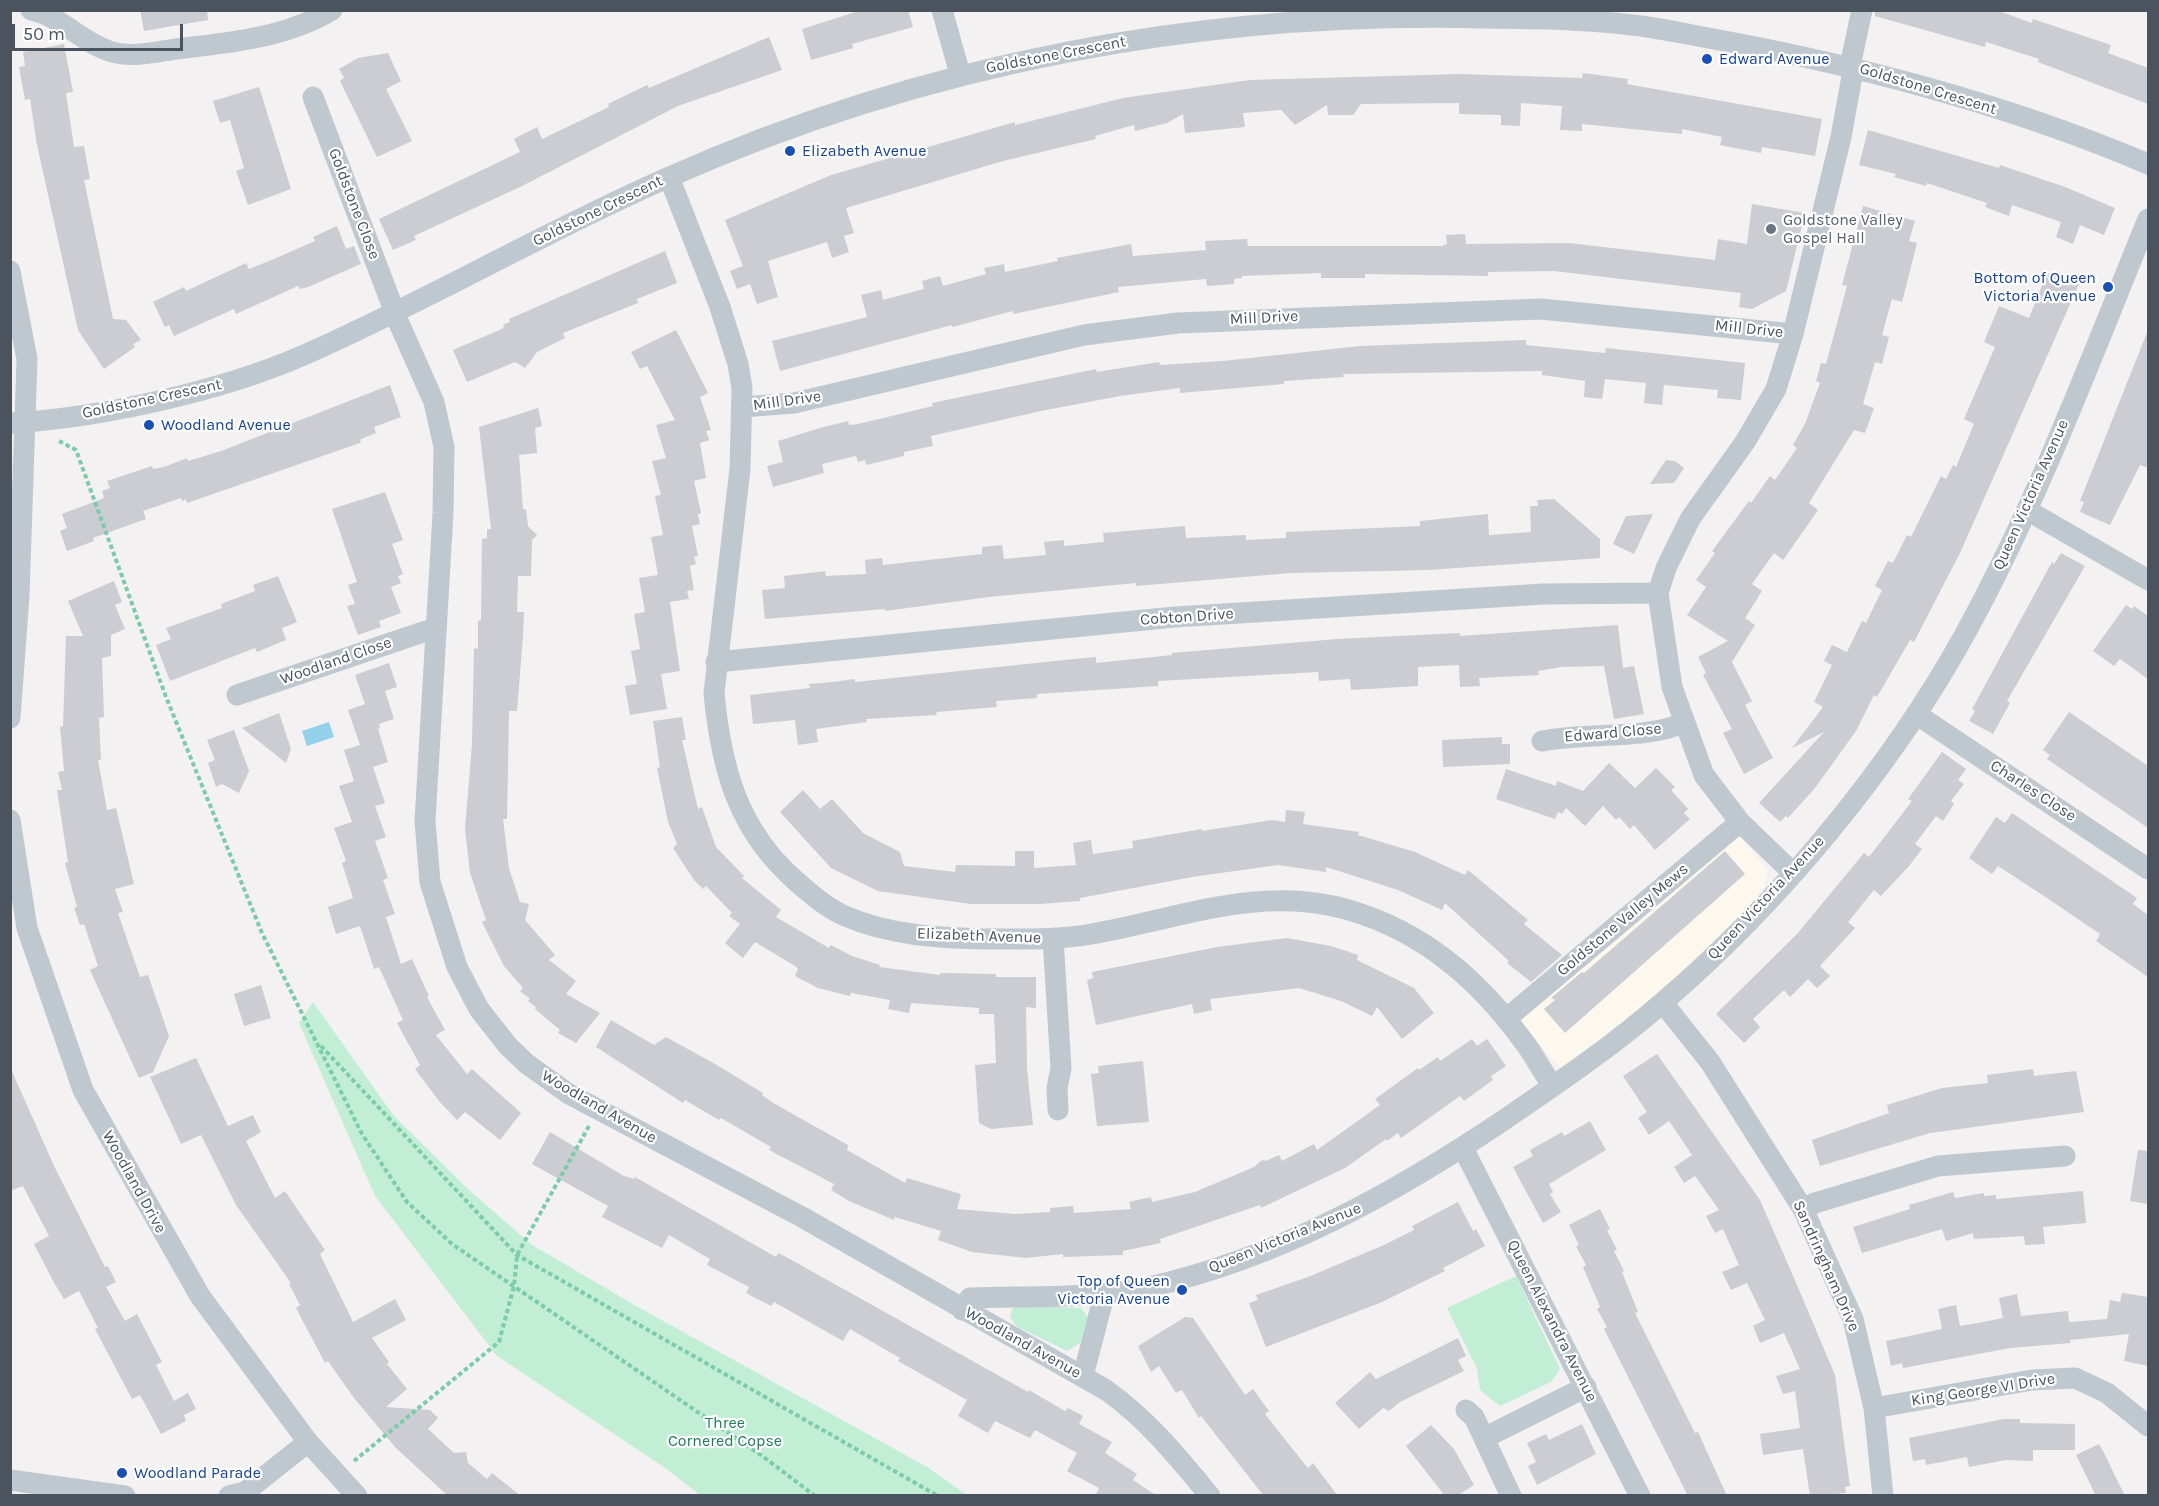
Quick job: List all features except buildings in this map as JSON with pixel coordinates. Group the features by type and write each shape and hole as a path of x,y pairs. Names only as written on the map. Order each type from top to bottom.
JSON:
{"street":[{"path":"10,11 26,10"},
{"path":"31,10 54,18 87,42 124,55 213,45 280,32 332,10"},
{"path":"942,10 960,74"},
{"path":"1792,872 1740,822 1704,776 1683,723 1672,687 1658,593 1666,568 1690,519 1750,434 1776,389 1793,334 1841,137 1852,76 1850,66 1862,10"},
{"name":"Goldstone Crescent","path":"17,423 110,410 224,384 301,356 669,177 778,131 960,74 1049,54 1208,28 1398,16 1578,21 1642,26 1850,66 1900,78 2099,143 2148,164"},
{"name":"Goldstone Close","path":"313,97 395,311"},
{"name":"Elizabeth Avenue","path":"669,177 720,307 738,364 743,407 741,469 714,693 717,723 741,810 751,831 765,849 810,893 843,915 896,931 930,937 1053,938 1090,935 1186,912 1268,900 1322,904 1372,918 1419,941 1459,969 1492,1001 1553,1086"},
{"name":"Queen Victoria Avenue","path":"962,1310 970,1298 1102,1293 1144,1289 1192,1275 1323,1225 1383,1196 1462,1148 1553,1086 1663,1003 1729,939 1792,872 1872,778 1916,714 1964,636 2027,510 2148,219"},
{"path":"10,271 27,359 17,423 19,596 10,718"},
{"name":"Mill Drive","path":"743,407 794,403 1084,335 1178,323 1541,309 1793,334"},
{"name":"Woodland Avenue","path":"395,311 434,402 444,447 443,513 425,821 430,882 448,944 479,1009 508,1046 546,1078 598,1110 802,1217 962,1310 1083,1376 1128,1406 1167,1444 1210,1496"},
{"path":"2027,510 2148,580"},
{"name":"Cobton Drive","path":"716,662 1175,617 1543,594 1658,593"},
{"name":"Woodland Close","path":"237,695 426,631 436,631"},
{"name":"Charles Close","path":"1916,714 2148,869"},
{"name":"Edward Close","path":"1542,741 1570,735 1654,731 1683,723"},
{"name":"Woodland Drive","path":"10,820 27,928 83,1090 200,1296 308,1442 338,1478 357,1496"},
{"name":"Goldstone Valley Mews","path":"1506,1019 1740,822"},
{"path":"1053,938 1061,1068 1057,1088 1058,1110"},
{"name":"Sandringham Drive","path":"1663,1003 1710,1062 1803,1209 1853,1319 1866,1364 1874,1408 1883,1496"},
{"name":"Queen Alexandra Avenue","path":"1462,1148 1640,1496"},
{"path":"1803,1209 1815,1203 1938,1166 2065,1156"},
{"path":"1083,1376 1102,1303 1102,1293"},
{"name":"King George VI Drive","path":"1874,1408 2032,1380 2075,1378 2107,1393 2148,1426"},
{"path":"1484,1437 1586,1388"},
{"path":"1466,1410 1474,1417 1511,1496"},
{"path":"240,1494 308,1442"},
{"path":"10,1480 125,1496"}],"path":[{"path":"56,439 76,450 166,697 262,933 362,1134 407,1202 452,1244 765,1458 815,1496"},
{"path":"318,1043 517,1255 938,1496"},
{"path":"338,1478 354,1461 499,1342 514,1286 517,1255 598,1110"}],"shaded area":[{"path":"1737,832 1768,871 1762,893 1659,996 1562,1070 1519,1021"}],"green space":[{"name":"Three Cornered Copse","path":"313,1002 394,1116 469,1190 532,1245 638,1307 927,1467 967,1495 700,1495 665,1468 497,1356 375,1196 299,1023"},
{"path":"1516,1276 1560,1369 1551,1382 1500,1406 1480,1390 1477,1369 1447,1308"},
{"path":"1017,1306 1081,1308 1088,1317 1080,1343 1067,1351 1016,1326 1010,1317 1012,1309"}],"water":[{"path":"329,722 334,737 307,746 302,731"}],"place":[{"name":"Edward Avenue","path":"1707,59"},
{"name":"Elizabeth Avenue","path":"790,151"},
{"name":"Goldstone Valley Gospel Hall","path":"1771,229"},
{"name":"Bottom of Queen Victoria Avenue","path":"2108,287"},
{"name":"Woodland Avenue","path":"149,425"},
{"name":"Top of Queen Victoria Avenue","path":"1182,1290"},
{"name":"Woodland Parade","path":"122,1473"}]}
